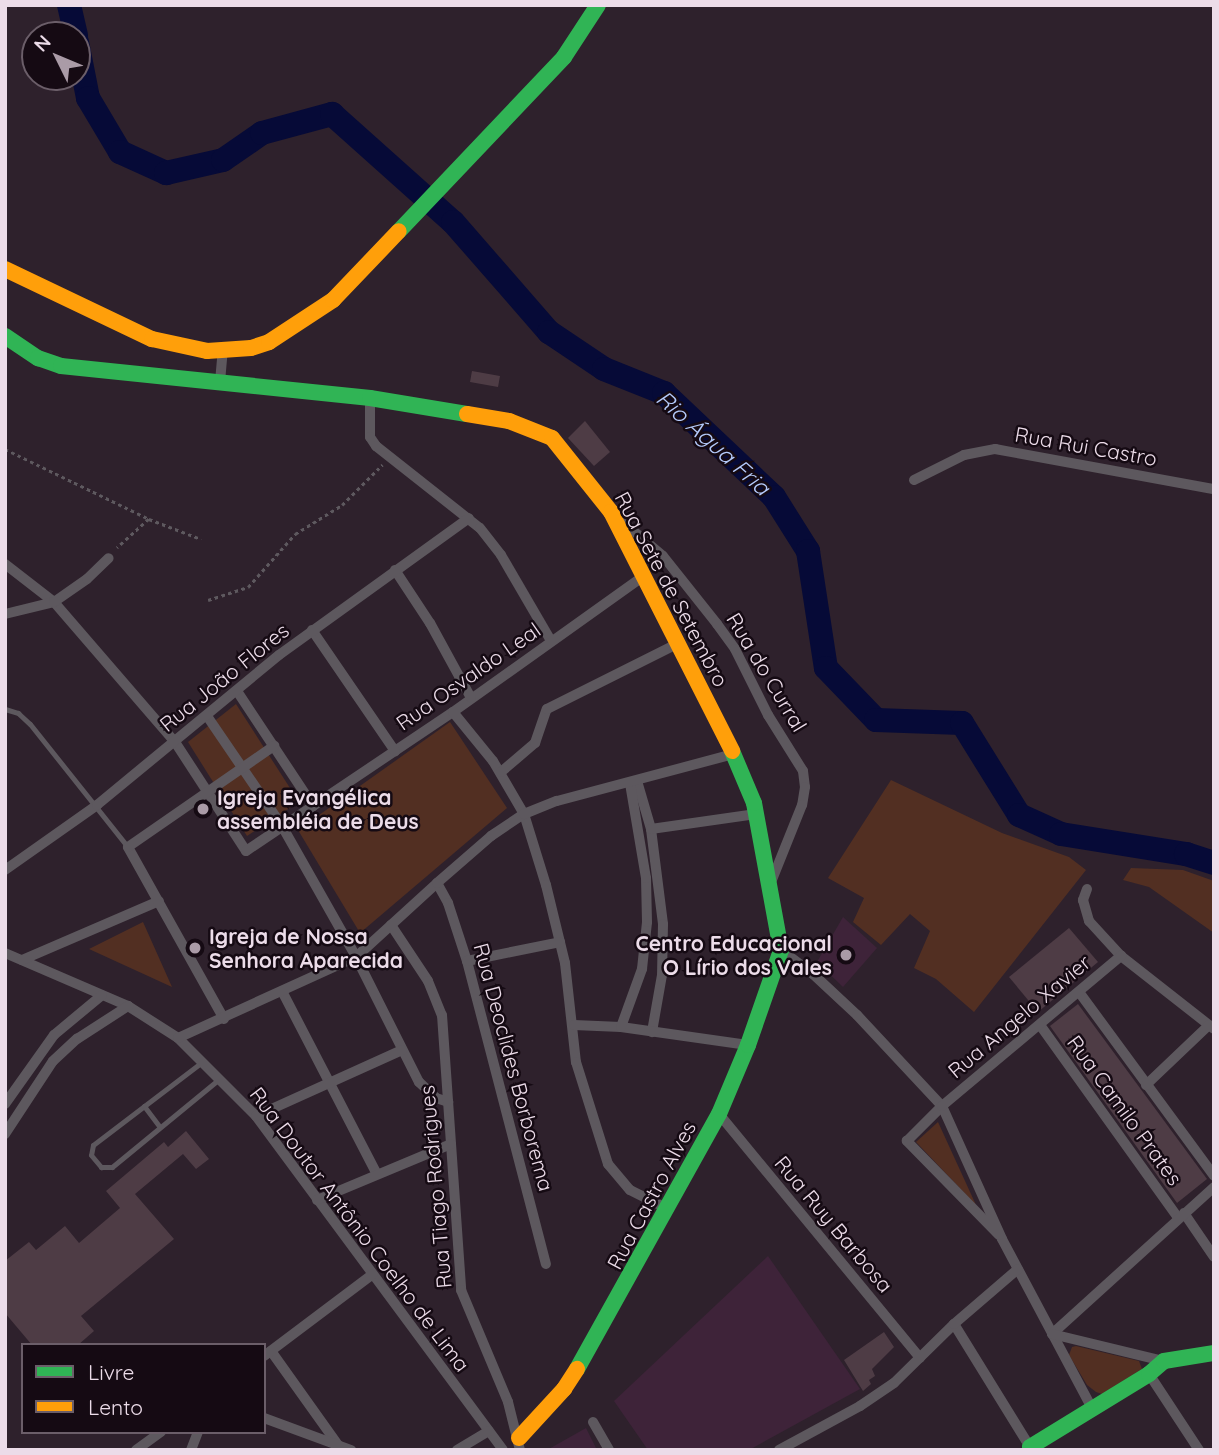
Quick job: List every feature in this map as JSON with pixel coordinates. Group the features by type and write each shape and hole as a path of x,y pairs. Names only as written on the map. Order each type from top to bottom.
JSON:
{"street":[{"path":"5,269 152,339 195,349 251,348 289,332 333,300 468,160 564,57 598,5"},
{"name":"Rua Sete de Setembro","path":"5,336 38,358 61,366 370,398 509,421 552,438 611,512 734,754 756,814 771,882 781,950"},
{"path":"220,382 223,350"},
{"path":"370,398 370,437 389,458 469,518 501,555 551,641"},
{"name":"Rua Rui Castro","path":"914,480 964,455 995,449 1214,489"},
{"name":"Rua do Curral","path":"611,512 663,556 717,624 735,649 768,715 803,771 805,787 802,805 771,882"},
{"name":"Rua João Flores","path":"5,870 97,805 312,629 469,518"},
{"path":"5,614 54,602 87,579 109,558"},
{"path":"5,564 54,602 175,742 207,793"},
{"path":"395,570 430,622 471,698"},
{"name":"Rua Osvaldo Leal","path":"207,793 246,851 453,712 644,576"},
{"path":"312,629 395,751"},
{"path":"501,772 535,743 547,709 679,643"},
{"path":"237,691 313,806"},
{"path":"453,712 501,772 511,796 524,814 560,942 576,1062 608,1164 630,1190 666,1208"},
{"path":"207,716 282,827 356,957 401,1050 426,1091 448,1102"},
{"path":"224,1018 128,847 274,746"},
{"path":"178,1038 283,993 356,957 491,836 524,814 557,801 734,754"},
{"path":"634,782 651,829 660,880 662,975 652,1032"},
{"path":"621,1027 642,970 647,922 645,871 634,782"},
{"path":"651,829 756,814"},
{"name":"Rua Deoclides Borborema","path":"437,883 452,911 467,961 545,1264"},
{"path":"1087,888 1083,900 1089,921 1121,956 1211,1027 1146,1085"},
{"path":"5,953 22,960 159,901"},
{"name":"Rua Tiago Rodrigues","path":"391,925 428,981 439,1006 461,1290 508,1402 520,1444"},
{"path":"467,961 560,942"},
{"path":"781,950 814,974 857,1015 942,1106 1002,1238 1092,1408"},
{"name":"Rua Castro Alves","path":"520,1444 564,1389 719,1114 748,1045 781,950"},
{"name":"Rua Angelo Xavier","path":"1002,1238 907,1141 942,1106 1121,956"},
{"name":"Rua Doutor Antônio Coelho de Lima","path":"22,960 128,1006 178,1038 256,1116 503,1450"},
{"path":"1079,992 1214,1176"},
{"path":"283,993 377,1174"},
{"path":"5,1104 54,1035 102,995"},
{"path":"5,1134 53,1061 77,1039 128,1006"},
{"path":"573,1025 621,1027 748,1045"},
{"name":"Rua Camilo Prates","path":"1040,1025 1214,1257"},
{"path":"256,1116 330,1085 401,1050"},
{"name":"Rua Ruy Barbosa","path":"719,1114 920,1358"},
{"path":"317,1200 451,1144"},
{"path":"1052,1334 1214,1187"},
{"path":"779,1450 860,1406 894,1383 954,1324 1018,1269"},
{"path":"338,1445 267,1353 373,1274"},
{"path":"954,1324 1030,1448 1149,1374 1164,1361"},
{"path":"1052,1334 1164,1361 1214,1353"},
{"path":"1149,1374 1199,1450"},
{"path":"266,1420 351,1450"},
{"path":"593,1422 608,1450"},
{"path":"457,1450 488,1431"},
{"path":"136,1450 157,1434"}],"lane":[{"path":"5,709 18,713 30,724 128,847"},
{"path":"202,1062 93,1145 91,1155 101,1167 112,1167 219,1079"},
{"path":"144,1106 160,1127"}],"path":[{"path":"5,449 149,519 201,539"},
{"path":"208,600 248,587 295,534 342,505 389,458"},
{"path":"109,558 149,519"}],"shaded area":[{"path":"236,704 299,802 247,836 188,742"},
{"path":"450,722 507,808 360,933 298,830"},
{"path":"891,780 1002,833 1069,857 1086,870 974,1012 936,979 914,968 930,931 910,914 881,945 853,922 864,898 828,878"},
{"path":"1131,868 1183,870 1214,881 1214,933 1149,887 1123,880"},
{"name":"Centro Educacional O Lírio dos Vales","path":"843,917 877,948 843,987 817,962"},
{"path":"143,922 172,987 89,949"},
{"path":"938,1122 976,1205 916,1142"},
{"path":"768,1256 860,1389 749,1450 648,1450 614,1401"},
{"path":"1072,1347 1139,1361 1142,1369 1102,1394 1096,1392 1087,1385 1069,1355"},
{"path":"586,1428 597,1450 547,1450"}],"building":[{"path":"472,371 500,376 498,387 470,382"},
{"path":"585,421 610,452 594,466 568,438"},
{"path":"1069,928 1098,962 1038,1012 1009,977"},
{"path":"1078,1004 1207,1179 1177,1203 1050,1026"},
{"path":"186,1131 209,1159 196,1169 183,1154 135,1194 174,1239 81,1316 94,1331 80,1343 30,1343 5,1313 5,1261 29,1242 36,1250 65,1226 79,1243 120,1208 106,1191 164,1142 168,1147"},
{"path":"884,1332 894,1347 872,1369 875,1376 869,1380 871,1384 863,1391 844,1360"}],"waterway":[{"name":"Rio Água Fria","path":"69,5 73,21"},
{"name":"Rio Água Fria","path":"87,91 88,98 120,152 166,173 223,160 262,133 332,114 453,222 549,332 604,369 664,393 774,497 808,551 826,668 876,720 962,723 1019,815 1061,834 1186,854 1214,863"}],"traffic: fast":[{"path":"399,231 564,57 598,5"},
{"path":"5,336 38,358 61,366 370,398 467,414"},
{"path":"577,1369 719,1114 748,1045 781,950 754,803 732,751"},
{"path":"1031,1450 1030,1447 1149,1374 1164,1361 1214,1353"}],"traffic: slow":[{"path":"5,269 152,339 207,351 251,348 269,342 333,300 399,231"},
{"path":"467,414 509,421 552,438 611,512 732,751"},
{"path":"519,1438 564,1389 577,1369"}],"place":[{"name":"Igreja Evangélica assembléia de Deus","path":"203,809"},
{"name":"Igreja de Nossa Senhora Aparecida","path":"195,948"},
{"name":"Centro Educacional O Lírio dos Vales","path":"846,955"}]}
